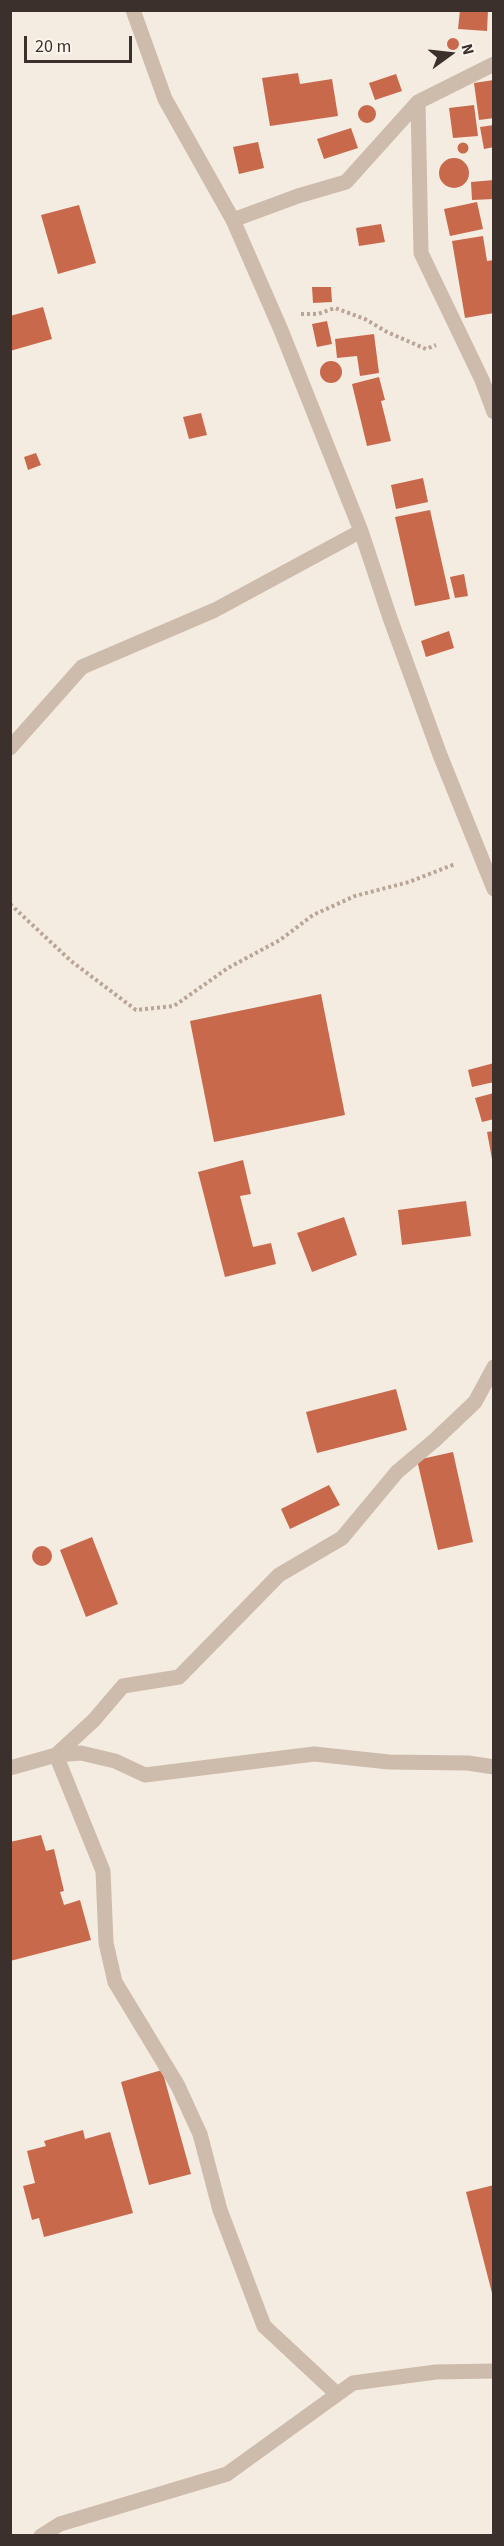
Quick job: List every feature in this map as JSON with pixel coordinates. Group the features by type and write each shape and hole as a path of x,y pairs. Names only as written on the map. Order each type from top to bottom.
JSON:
{"street":[{"path":"133,10 165,99 233,220 278,323 361,531 440,755 494,889"},
{"path":"233,220 298,196 346,182 418,102 494,64"},
{"path":"418,102 421,253 482,380 494,412"},
{"path":"10,748 82,667 214,610 361,531"},
{"path":"56,1755 94,1720 123,1686 179,1677 279,1575 342,1538 397,1472 475,1402 494,1367"},
{"path":"10,1768 56,1755 81,1753 115,1761 145,1775 314,1754 389,1762 468,1763 494,1767"},
{"path":"56,1755 103,1871 106,1943 115,1982 178,2086 200,2134 220,2210 264,2326 337,2394"},
{"path":"41,2535 60,2524 227,2474 353,2383 436,2372 494,2371"}],"path":[{"path":"278,323 297,314 318,314 335,309 365,319 387,332 426,349 461,336"},
{"path":"10,904 72,961 136,1010 174,1006 228,968 280,940 313,915 354,896 409,882 480,855"}],"building":[{"path":"460,10 488,10 487,31 458,29"},
{"path":"455,38 459,44 455,50 451,50 447,42"},
{"path":"298,73 300,84 332,79 338,116 270,126 262,78"},
{"path":"396,74 402,91 375,100 369,83"},
{"path":"494,80 494,118 479,120 474,83"},
{"path":"367,105 373,108 376,114 373,120 367,123 361,120 358,114 361,108"},
{"path":"474,105 478,136 453,138 449,108"},
{"path":"494,125 494,147 484,149 480,127"},
{"path":"351,128 358,148 324,159 317,139"},
{"path":"258,142 264,168 239,174 233,147"},
{"path":"463,143 467,144 467,152 463,153 459,152 458,148 459,144"},
{"path":"454,158 465,162 469,173 465,184 454,188 443,184 439,173 443,162"},
{"path":"494,180 494,199 472,200 471,182"},
{"path":"477,202 483,229 450,236 444,209"},
{"path":"79,205 96,263 58,274 41,215"},
{"path":"381,224 385,242 359,246 356,228"},
{"path":"483,236 487,261 494,260 494,313 465,318 452,241"},
{"path":"312,287 331,287 332,302 313,303"},
{"path":"43,307 52,339 10,351 10,316"},
{"path":"327,321 332,344 317,347 312,324"},
{"path":"374,334 379,373 360,376 357,356 337,358 335,339"},
{"path":"331,361 339,364 342,372 339,380 331,383 323,380 320,372 323,364"},
{"path":"379,377 385,400 381,401 391,441 367,446 352,384"},
{"path":"201,413 207,435 189,439 183,417"},
{"path":"36,453 41,465 28,470 24,457"},
{"path":"423,478 428,502 396,509 391,485"},
{"path":"430,510 450,599 415,606 395,517"},
{"path":"464,574 468,596 455,598 450,577"},
{"path":"449,631 454,648 426,657 421,641"},
{"path":"321,994 345,1115 214,1142 190,1021"},
{"path":"494,1063 494,1082 472,1087 468,1070"},
{"path":"494,1093 494,1119 482,1122 475,1098"},
{"path":"494,1131 494,1159 492,1159 487,1132"},
{"path":"243,1160 251,1194 240,1196 253,1247 271,1243 276,1264 225,1277 198,1172"},
{"path":"466,1201 471,1236 402,1245 398,1210"},
{"path":"344,1217 357,1255 312,1272 297,1233"},
{"path":"396,1389 407,1430 317,1453 306,1412"},
{"path":"453,1452 473,1542 438,1550 417,1460"},
{"path":"329,1485 340,1505 290,1529 281,1509"},
{"path":"92,1537 118,1604 86,1617 60,1550"},
{"path":"38,1546 46,1546 52,1552 52,1560 46,1566 38,1566 32,1560 32,1552"},
{"path":"41,1835 46,1851 54,1849 64,1891 60,1892 64,1905 80,1900 91,1940 10,1961 10,1842"},
{"path":"162,2070 191,2174 149,2185 121,2082"},
{"path":"83,2130 85,2139 110,2132 133,2213 44,2237 39,2218 32,2220 23,2186 35,2183 27,2151 46,2146 44,2141"},
{"path":"494,2185 494,2297 493,2297 466,2192"}]}
